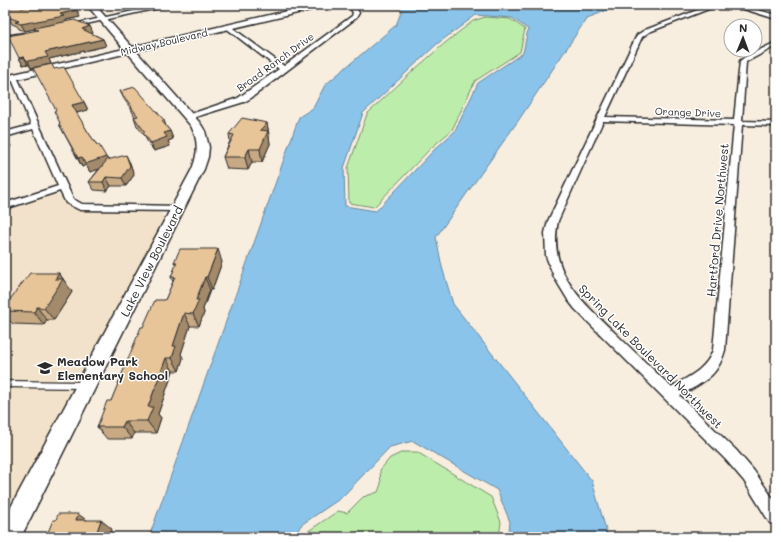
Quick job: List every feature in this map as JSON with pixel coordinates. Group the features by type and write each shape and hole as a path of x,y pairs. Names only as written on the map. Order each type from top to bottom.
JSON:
{"street":[{"name":"Lake View Boulevard","path":"8,537 178,209 198,169 204,152 203,138 200,131 189,116 91,5"},
{"path":"60,27 169,5"},
{"name":"Midway Boulevard","path":"10,78 323,5"},
{"name":"Broad Ranch Drive","path":"189,116 241,100 354,17 356,13 352,5"},
{"name":"Spring Lake Boulevard Northwest","path":"716,5 647,31 639,36 552,222 549,240 552,260 562,283 579,306 731,455 757,487 776,517"},
{"path":"734,5 776,17"},
{"path":"228,27 283,69"},
{"path":"5,38 28,34"},
{"name":"Hartford Drive Northwest","path":"670,395 706,373 715,363 719,350 743,61 776,44"},
{"path":"10,78 36,126 69,201 80,207 178,209"},
{"name":"Orange Drive","path":"600,119 776,124"},
{"path":"5,135 36,126"},
{"path":"5,206 63,187"}],"lane":[{"path":"5,384 87,385"}],"shaded area":[{"name":"Meadow Park Elementary School","path":"50,194 59,195 65,204 72,208 84,210 155,212 162,214 165,219 5,518 5,209"}],"green space":[{"path":"485,17 510,19 525,29 520,52 475,81 452,130 431,148 374,207 349,203 348,168 367,114 445,43 473,21"},
{"path":"403,452 417,452 491,497 501,522 499,537 304,537 307,532 338,511 347,513 363,497 378,492 381,484 380,470 390,458"}],"water":[{"path":"399,5 511,5 536,7 555,5 622,5 587,18 518,121 436,237 442,267 453,304 592,481 608,537 508,537 510,522 497,490 413,441 390,447 341,498 301,525 294,537 149,537 299,117 313,108 325,85 396,25 402,10","holes":["476,15 512,18 528,29 523,53 478,83 455,131 435,149 376,211 345,206 344,168 363,113 437,44"]}],"building":[{"path":"5,5 19,5 21,8 39,5 72,5 77,10 60,14 64,16 21,24 15,22 19,21 8,17 5,10"},
{"path":"74,20 90,26 82,29 103,39 45,52 48,57 28,61 24,57 19,58 8,36 38,30 34,28"},
{"path":"52,64 54,69 64,67 84,102 72,105 88,132 97,145 99,145 106,157 85,164 82,157 78,158 59,124 60,123 54,111 56,110 33,68"},
{"path":"135,87 164,120 162,121 170,131 164,133 167,137 151,143 143,133 145,132 134,117 138,116 120,91"},
{"path":"242,118 267,123 260,130 268,131 260,149 249,149 245,157 223,157 234,135 229,134"},
{"path":"126,155 130,166 122,178 106,177 103,182 89,182 107,160"},
{"path":"180,249 218,249 196,300 199,300 193,314 184,313 173,346 176,346 172,358 166,358 148,407 153,407 147,421 125,421 122,427 97,427 107,401 111,401 141,327 143,327 155,300 165,300 175,277 171,277 177,262 174,262"},
{"path":"30,273 59,273 55,279 63,279 44,308 37,307 34,312 5,311 5,306"},
{"path":"58,514 78,514 76,520 101,520 95,537 46,537 53,520 56,520"}],"place":[{"name":"Meadow Park Elementary School","path":"45,368"}]}
